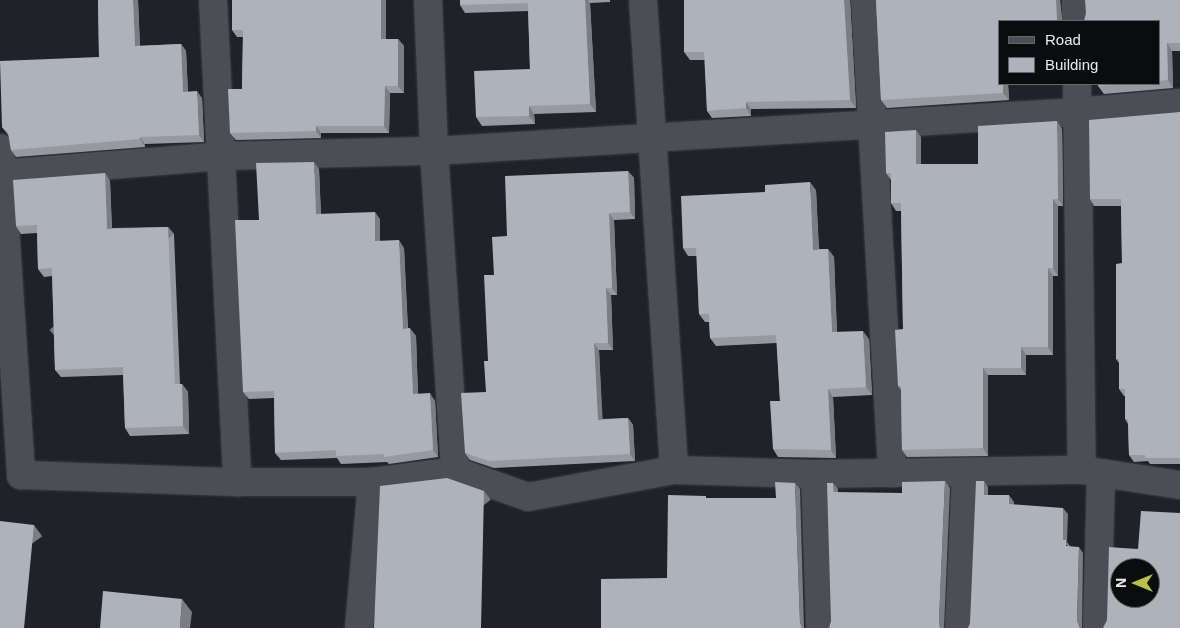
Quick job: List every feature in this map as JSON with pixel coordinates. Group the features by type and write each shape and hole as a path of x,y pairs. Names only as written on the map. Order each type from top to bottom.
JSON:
{"street":[{"path":"213,0 237,482"},
{"path":"428,0 434,151 455,472"},
{"path":"644,0 674,470"},
{"path":"865,0 892,473"},
{"path":"1076,0 1076,20"},
{"path":"1076,85 1097,628"},
{"path":"1180,102 1077,112 434,151 222,156 1,165 21,475 237,482 372,482 455,472 528,497 674,470 815,474 1092,471 1180,485"},
{"path":"959,628 966,472"},
{"path":"815,474 820,628"},
{"path":"359,628 372,482"}],"building":[{"path":"98,0 133,0 135,46 181,44 183,92 197,91 199,135 140,137 140,139 11,150 8,133 2,127 0,61 99,57"},
{"path":"232,0 381,0 381,39 398,39 398,86 385,86 384,126 316,126 316,131 230,133 228,89 242,89 243,30 232,30"},
{"path":"460,0 585,0 590,104 529,106 529,116 476,117 474,71 530,69 528,3 460,5"},
{"path":"684,0 844,0 850,100 746,102 746,108 707,111 704,52 684,52"},
{"path":"876,0 1056,0 1057,20 998,20 998,85 1003,85 1003,93 881,100"},
{"path":"1085,0 1180,0 1180,43 1167,43 1168,80 1160,81 1160,20 1084,20"},
{"path":"1180,112 1180,458 1145,458 1145,455 1129,455 1128,419 1125,419 1125,389 1119,389 1119,359 1116,359 1116,264 1122,263 1121,199 1090,199 1089,120"},
{"path":"1057,121 1058,199 1053,199 1053,268 1048,268 1048,347 1021,347 1021,368 983,368 983,448 902,450 901,386 898,386 895,330 903,329 901,203 891,203 891,173 886,173 885,132 916,130 916,164 978,164 978,126"},
{"path":"314,162 316,214 375,212 375,241 399,240 403,329 410,328 413,394 430,393 433,450 384,457 384,454 336,456 336,450 275,453 274,391 243,392 235,220 259,220 256,163"},
{"path":"628,171 630,212 609,213 612,288 606,288 608,343 594,343 598,420 628,418 630,454 489,461 465,453 461,393 486,392 484,361 488,361 484,275 494,275 492,237 507,236 505,176"},
{"path":"105,173 107,229 168,227 175,384 182,384 183,426 125,428 123,367 55,370 52,268 38,269 37,225 16,226 13,180"},
{"path":"810,182 813,250 828,249 832,332 863,331 866,387 828,389 831,450 773,449 770,401 780,401 776,335 710,338 709,314 699,314 696,248 683,248 681,196 765,192 765,185"},
{"path":"447,478 484,491 481,628 374,628 380,486"},
{"path":"945,481 940,628 829,628 831,621 827,483 833,483 834,492 902,493 902,482"},
{"path":"976,481 984,481 984,495 1009,495 1009,504 1063,508 1063,540 1066,540 1066,546 1079,547 1077,621 1080,628 968,628 970,623"},
{"path":"775,482 795,483 800,622 802,628 601,628 601,579 667,578 668,495 706,496 706,498 776,498"},
{"path":"1141,511 1180,513 1180,628 1103,628 1107,620 1109,547 1138,549"},
{"path":"0,521 34,525 24,628 0,628"},
{"path":"103,591 182,599 180,628 100,628"}]}
